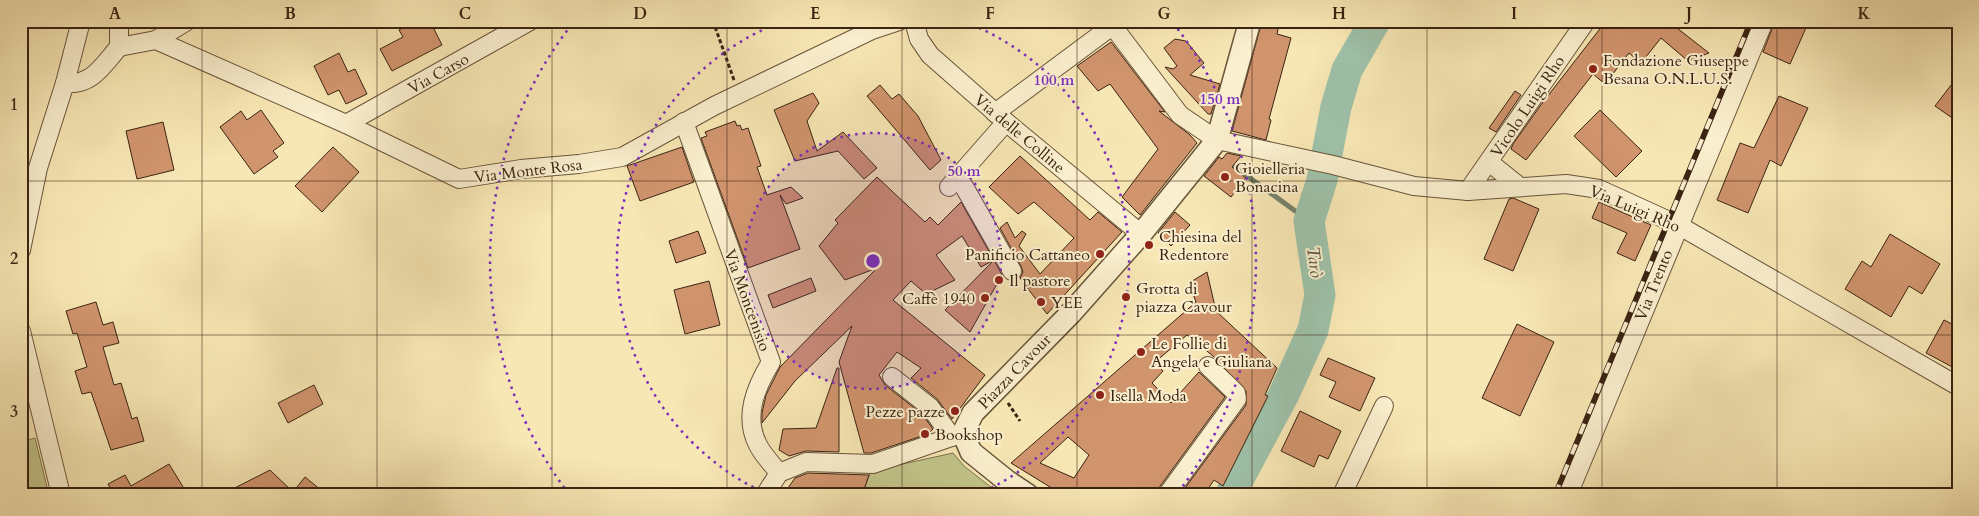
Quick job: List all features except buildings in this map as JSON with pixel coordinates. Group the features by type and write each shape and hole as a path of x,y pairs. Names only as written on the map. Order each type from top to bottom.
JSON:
{"street":[{"path":"21,250 38,168 65,83 81,21"},
{"path":"119,21 119,47"},
{"path":"65,83 78,85 94,75 119,47 156,40 188,21"},
{"name":"Via Carso","path":"346,124 530,21"},
{"name":"Via Monte Rosa","path":"156,40 346,124 459,179 521,169 579,164 622,157 739,94 872,30 899,21"},
{"name":"Via delle Colline","path":"914,21 919,39 930,55 1001,118 1141,234"},
{"path":"1012,271 954,182 1001,118 1110,24 1180,115 1217,140 1250,21"},
{"name":"Vicolo Luigi Rho","path":"1468,191 1586,21"},
{"name":"Via Trento","path":"1568,495 1678,225 1764,21"},
{"name":"Via Moncenisio","path":"684,122 771,362 756,389 750,421 758,445 779,473"},
{"name":"Via Luigi Rho","path":"1217,140 1414,186 1468,191 1566,184 1599,190 1678,225 1958,386"},
{"name":"Piazza Cavour","path":"957,435 996,387 1071,313 1141,234 1217,140"},
{"path":"1489,162 1520,187"},
{"path":"21,331 61,495"},
{"path":"1167,495 1237,399 1236,393 1208,366"},
{"path":"892,377 930,407 971,452 1028,495"},
{"path":"1342,495 1384,406"},
{"path":"766,495 779,473 806,462 873,464 957,435"}],"path":[{"path":"714,21 739,94"}],"green space":[{"path":"35,438 49,495 21,495 21,442"},
{"path":"953,453 964,466 1001,495 862,495 871,471"}],"waterway":[{"name":"Tarò","path":"1230,495 1284,394 1313,330 1320,295 1309,221 1322,180 1336,107 1347,70 1375,21"},
{"path":"1228,162 1309,221"}],"railway":[{"path":"1555,495 1751,21"}],"place":[{"name":"Fondazione Giuseppe Besana O.N.L.U.S.","path":"1593,69"},
{"name":"Gioielleria Bonacina","path":"1225,177"},
{"name":"Chiesina del Redentore","path":"1149,245"},
{"name":"Panificio Cattaneo","path":"1100,254"},
{"name":"Il pastore","path":"999,280"},
{"name":"Grotta di piazza Cavour","path":"1126,297"},
{"name":"Caffè 1940","path":"985,298"},
{"name":"YEE","path":"1041,302"},
{"name":"Le Follie di Angela e Giuliana","path":"1141,352"},
{"name":"Isella Moda","path":"1100,395"},
{"name":"Pezze pazze","path":"955,411"},
{"name":"Bookshop","path":"925,434"}]}
